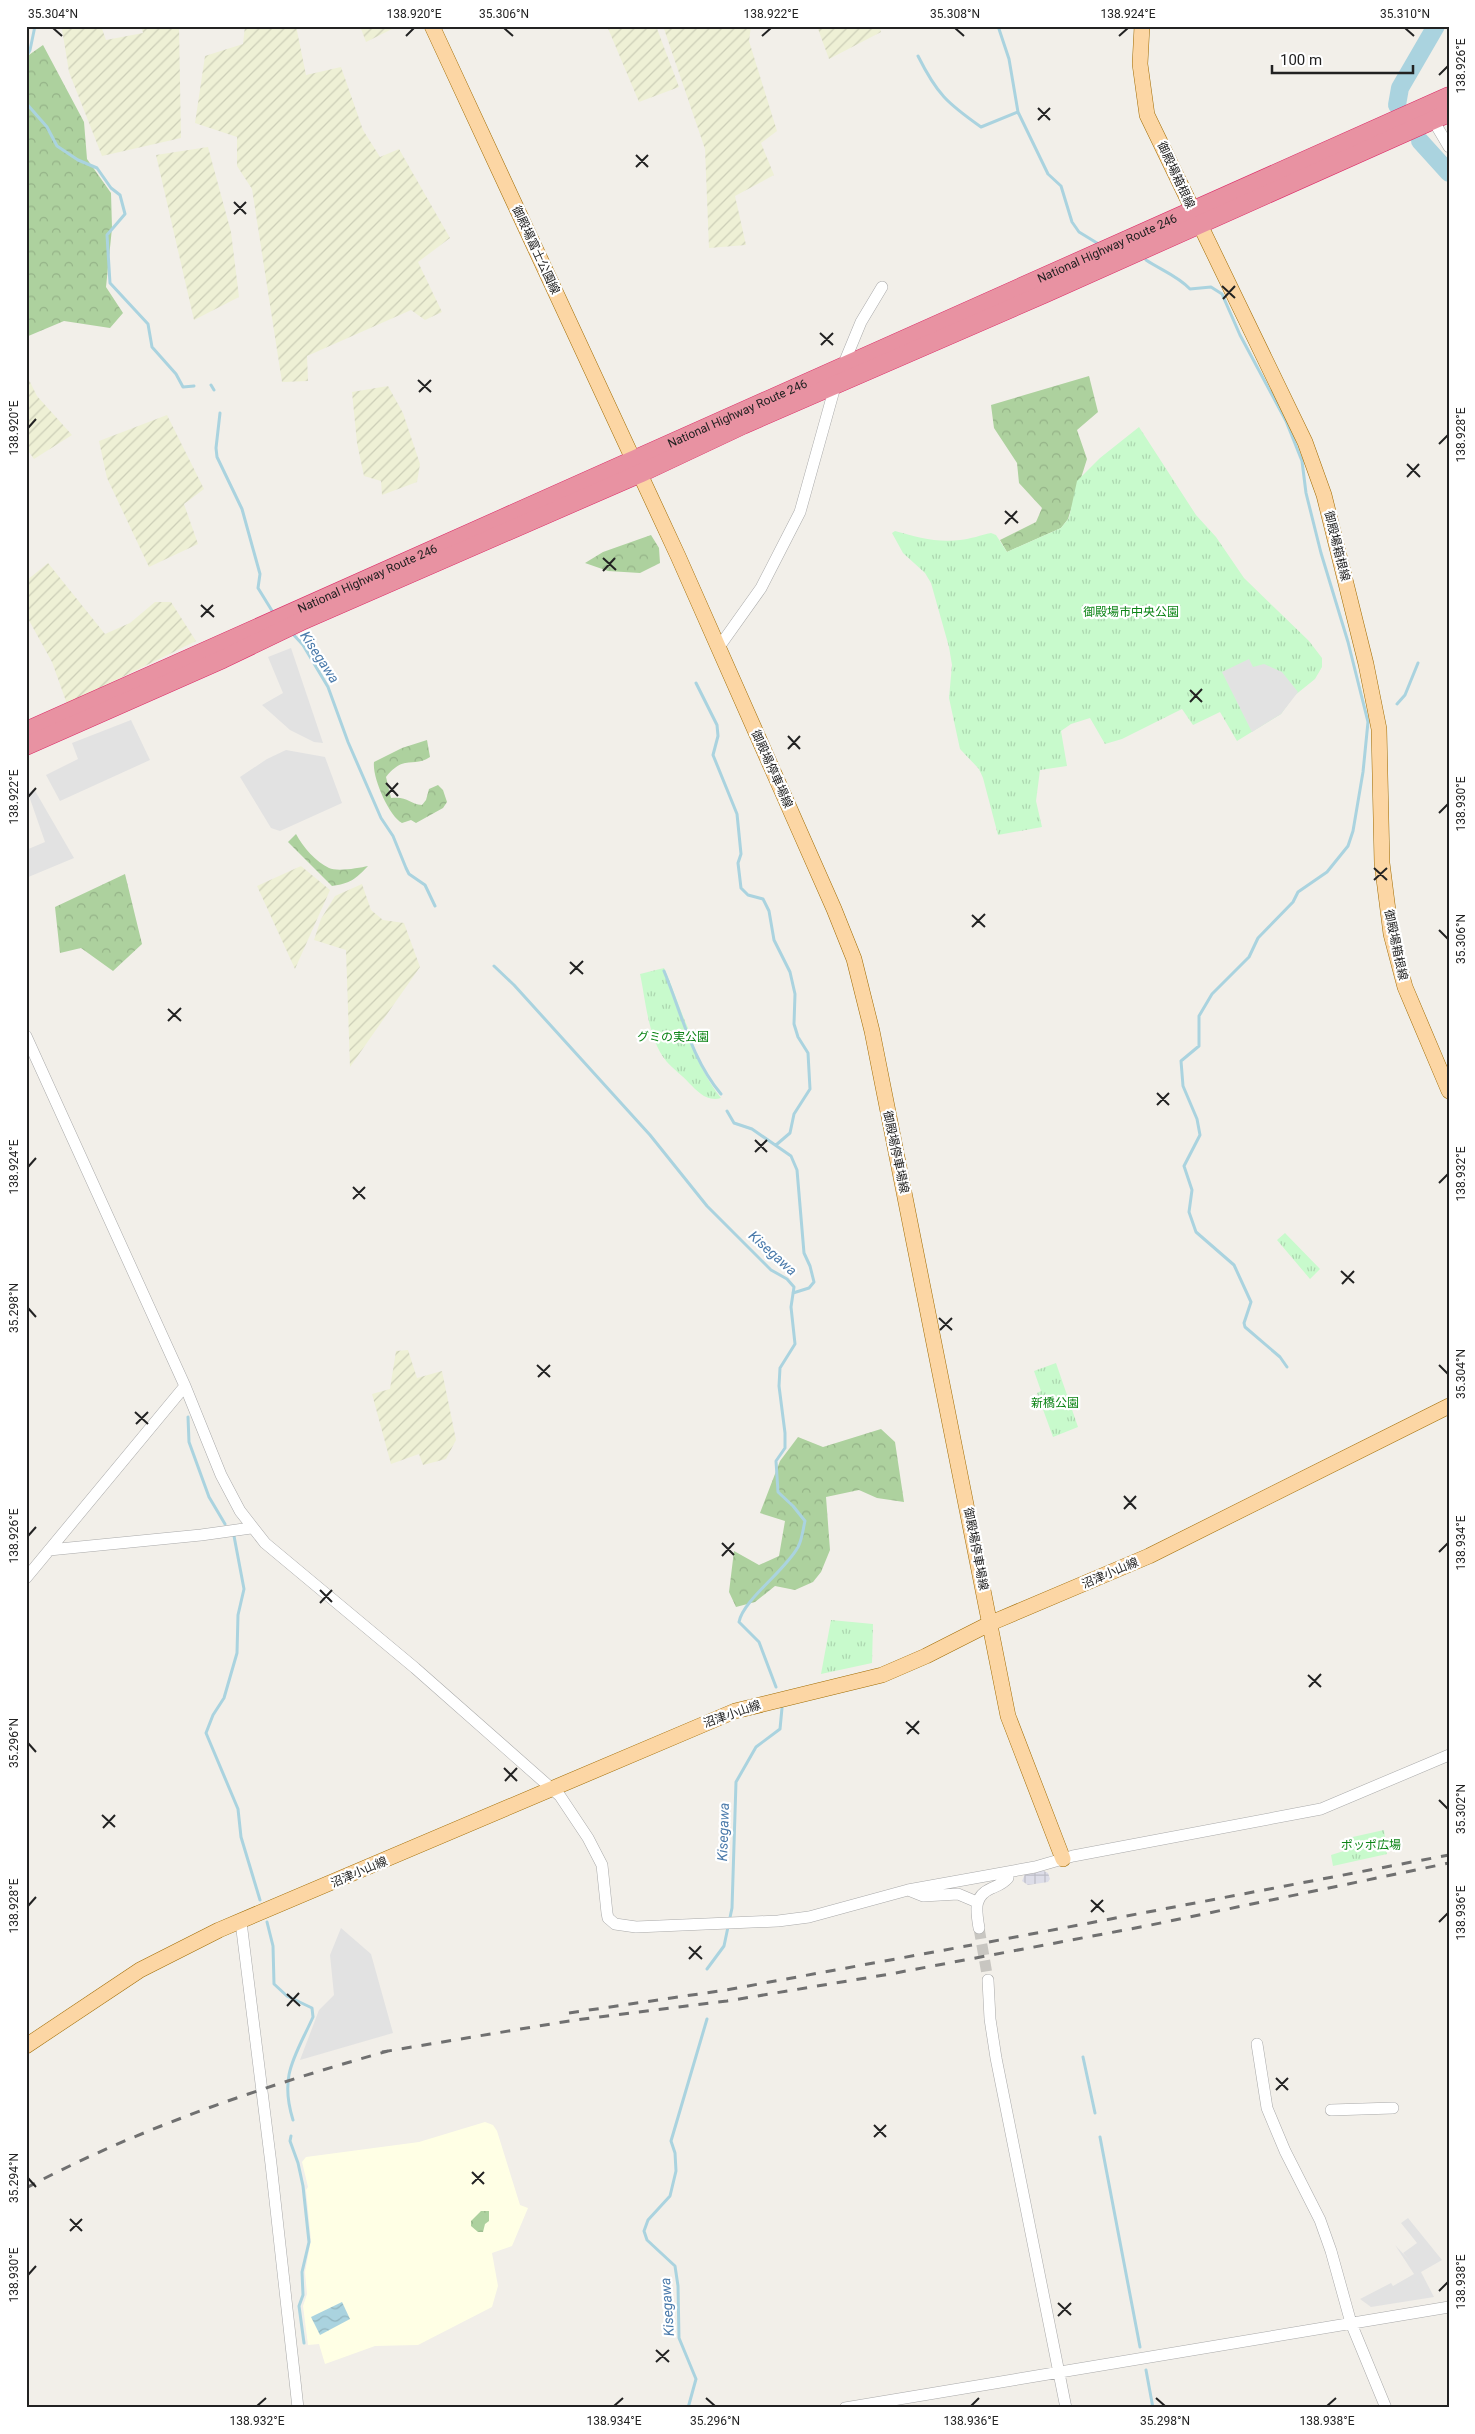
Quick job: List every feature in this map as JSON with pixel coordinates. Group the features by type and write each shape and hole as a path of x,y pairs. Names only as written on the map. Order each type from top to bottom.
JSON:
{"highway":[{"name":"National Highway Route 246","path":"26,746 300,615 636,467 835,384 1197,218 1449,96"},
{"name":"National Highway Route 246","path":"636,467 842,367 1441,116"},
{"name":"National Highway Route 246","path":"26,731 277,626"}],"main road":[{"name":"御殿場富士公園線","path":"432,26 636,467"},
{"name":"御殿場箱根線","path":"1142,26 1140,64 1148,114 1305,442 1324,495 1366,664 1378,729 1382,863 1391,934 1405,987 1449,1091"},
{"name":"御殿場停車場線","path":"636,467 719,647 854,959 872,1031 1008,1716 1063,1859"},
{"name":"沼津小山線","path":"26,2046 158,1959 240,1922 735,1711 882,1675 926,1656 991,1623 1149,1556 1449,1406"}],"street":[{"path":"1441,116 1449,148"},
{"path":"719,647 761,588 792,530 800,512 835,384 861,322 882,287"},
{"path":"26,1036 185,1386 221,1475 251,1528 278,1554 415,1668 553,1788 596,1851 602,1865 608,1918 615,1924 636,1927 737,1923 809,1917 908,1890 1015,1871 1063,1859 1322,1809 1449,1755"},
{"path":"26,1578 185,1386"},
{"path":"49,1550 201,1535 251,1528"},
{"path":"979,1928 976,1902 985,1891 1003,1884 1008,1878"},
{"path":"908,1890 923,1896 958,1894 976,1902"},
{"path":"240,1922 271,2164 298,2408"},
{"path":"988,1980 990,2019 998,2068 1066,2408"},
{"path":"1257,2044 1267,2108 1284,2151 1320,2220 1331,2251 1351,2323 1386,2408"},
{"path":"1331,2110 1393,2108"},
{"path":"845,2408 1449,2308"}],"shaded area":[{"path":"70,26 101,26 106,40 143,33 141,26 179,26 181,138 102,156 69,72 62,29"},
{"path":"245,26 296,26 306,75 341,67 363,130 380,157 399,149 450,238 418,262 442,312 425,320 411,310 307,356 308,381 282,382 252,189 237,166 237,137 195,123 205,56 243,44"},
{"path":"360,26 398,26 366,42"},
{"path":"607,26 656,26 679,87 639,102"},
{"path":"663,26 751,26 749,41 777,131 761,143 774,175 735,196 746,245 709,248 705,149"},
{"path":"817,26 879,26 881,32 829,59"},
{"path":"208,147 231,232 239,297 194,320 156,155"},
{"path":"26,374 37,396 72,435 34,459 26,448"},
{"path":"388,386 403,413 420,464 417,482 382,495 381,481 364,476 357,443 352,392"},
{"path":"167,415 204,489 184,504 198,544 149,567 107,478 99,441"},
{"path":"48,563 105,634 130,623 155,602 171,602 196,641 67,704 52,662 26,615 26,581"},
{"path":"291,648 323,743 314,742 290,730 262,705 283,693 268,657"},
{"path":"1249,659 1253,667 1264,664 1282,672 1298,692 1281,714 1252,732 1222,672"},
{"path":"131,720 150,760 60,801 46,775 78,759 72,743"},
{"path":"286,750 325,757 342,803 280,831 271,828 240,777 267,759"},
{"path":"34,789 74,858 26,878 26,850 45,842 28,793"},
{"path":"301,866 330,890 295,969 257,886"},
{"path":"362,884 371,910 383,920 404,923 420,967 350,1067 346,950 314,940 321,919 335,896"},
{"path":"408,1350 417,1378 442,1371 456,1440 446,1459 423,1465 419,1454 391,1464 372,1394 390,1389 396,1351"},
{"path":"1042,1870 1048,1873 1050,1879 1048,1882 1028,1885 1022,1881 1025,1874"},
{"path":"341,1928 371,1954 393,2033 300,2060 319,2010 334,1995 330,1955"},
{"path":"485,2122 493,2125 497,2131 520,2205 528,2208 512,2246 492,2253 498,2286 492,2307 418,2345 375,2346 325,2364 319,2344 308,2345 303,2306 307,2294 305,2272 311,2240 306,2190 308,2187 302,2162 306,2157 419,2142"},
{"path":"1408,2218 1442,2260 1421,2272 1434,2297 1371,2307 1360,2299 1391,2283 1393,2286 1414,2274 1395,2245 1412,2263 1403,2253 1417,2243 1401,2223"}],"green space":[{"path":"43,45 84,122 87,159 111,193 112,228 106,287 123,313 110,328 64,321 26,337 26,57"},
{"path":"1089,376 1098,412 1077,430 1087,459 1068,519 1061,528 1007,552 1000,540 1036,522 1042,508 1019,483 1017,463 994,428 991,405"},
{"name":"御殿場市中央公園","path":"1139,427 1196,515 1216,537 1244,578 1309,641 1322,658 1322,667 1315,679 1294,696 1281,714 1237,741 1220,712 1193,725 1182,709 1122,739 1105,744 1090,718 1071,724 1061,731 1067,766 1040,770 1036,801 1042,827 998,835 983,778 979,769 960,749 949,698 952,665 949,647 931,583 925,573 903,553 892,533 895,531 927,539 951,541 991,533 996,535 1007,552 1061,528 1069,518 1077,481 1100,458"},
{"path":"651,535 659,548 660,563 640,573 608,571 585,563 603,552"},
{"path":"427,740 430,757 419,762 404,763 392,770 386,777 391,798 401,798 422,805 426,800 429,789 438,785 443,790 447,802 443,808 416,823 411,820 402,823 392,813 382,796 374,769 374,762 402,748"},
{"path":"296,834 310,854 329,868 342,870 368,866 352,880 332,886 288,842"},
{"path":"125,874 142,944 113,971 81,948 60,953 55,907"},
{"name":"グミの実公園","path":"664,968 700,1064 721,1098 711,1099 699,1093 667,1062 656,1043 649,1020 640,974"},
{"path":"1285,1233 1320,1269 1310,1279 1277,1240"},
{"name":"新橋公園","path":"1056,1363 1078,1427 1053,1437 1037,1393 1041,1391 1034,1371"},
{"path":"881,1429 895,1442 904,1502 877,1498 859,1490 826,1497 830,1550 821,1572 813,1582 795,1590 775,1586 755,1602 736,1607 729,1592 734,1551 759,1565 779,1556 785,1521 760,1513 780,1461 798,1437 823,1447"},
{"path":"831,1620 873,1624 872,1663 821,1674"},
{"name":"ポッポ広場","path":"1384,1830 1387,1854 1333,1866 1331,1855 1350,1849 1348,1838"},
{"path":"481,2211 489,2211 489,2221 485,2224 483,2232 478,2232 471,2226 471,2221"}],"water":[{"path":"342,2302 350,2319 320,2335 311,2317"}],"waterway":[{"name":"Kisegawa","path":"26,57 30,50 35,26"},
{"path":"998,26 1009,59 1018,112 1048,174 1061,186 1072,222 1079,232 1097,243"},
{"path":"1397,105 1400,88 1436,26"},
{"path":"918,56 931,80 944,97 981,127 1018,112"},
{"name":"Kisegawa","path":"26,103 47,127 57,146 78,160 97,168 111,188 120,195 125,214 107,235 110,283 148,324 152,347 176,374 183,387 194,386"},
{"path":"1420,141 1449,173"},
{"path":"1146,260 1175,277 1190,289 1211,287 1222,294 1240,335 1286,421 1302,461 1306,493 1321,553 1348,642 1368,722 1363,772 1353,831 1348,846 1327,872 1298,892 1293,902 1258,938 1249,957 1212,994 1199,1016 1199,1046 1181,1061 1183,1086 1197,1119 1200,1135 1184,1166 1192,1190 1189,1212 1196,1232 1234,1265 1251,1302 1244,1323 1245,1327 1280,1357 1287,1367"},
{"name":"Kisegawa","path":"211,385 214,390"},
{"name":"Kisegawa","path":"220,413 216,448 217,457 242,509 260,574 258,588 274,614"},
{"name":"Kisegawa","path":"292,633 303,645 328,687 348,742 381,818 393,836 409,874 425,885 435,906"},
{"path":"1397,704 1405,695 1418,663"},
{"path":"696,683 717,725 718,736 713,755 737,814 741,854 738,863 741,888 748,895 763,899 769,911 774,940 790,972 795,994 794,1024 798,1037 808,1053 810,1089 794,1114 790,1133 776,1145"},
{"name":"Kisegawa","path":"494,966 514,985 650,1135 707,1206 771,1270 787,1279 794,1287 791,1307 795,1344 780,1368 779,1386 785,1448 776,1461 778,1492 805,1521 798,1547 784,1566 748,1604 739,1622 759,1642 776,1687"},
{"path":"664,971 695,1051 702,1066 721,1094"},
{"path":"727,1111 734,1123 752,1129 791,1156 797,1170 804,1253 814,1282 809,1288 793,1293"},
{"path":"188,1417 189,1442 209,1497 225,1524"},
{"path":"234,1536 244,1589 238,1615 237,1653 224,1698 213,1715 206,1733 238,1809 241,1837 260,1900"},
{"name":"Kisegawa","path":"707,1969 724,1946 732,1908 736,1782 756,1747 780,1729 782,1708"},
{"path":"267,1922 273,1946 274,1984 287,1996 312,2008 313,2017 295,2055 288,2078 289,2104 293,2120"},
{"name":"Kisegawa","path":"688,2408 696,2379 679,2338 678,2286 675,2266 647,2240 644,2231 648,2220 670,2196 676,2171 675,2153 671,2141 707,2019"},
{"path":"1083,2057 1095,2113"},
{"path":"291,2136 290,2141 298,2163 303,2186 309,2242 302,2272 303,2295 299,2306 304,2343"},
{"path":"1100,2137 1140,2347"},
{"path":"1146,2370 1153,2408"}],"tunnel":[{"path":"979,1928 988,1980"}],"railway":[{"path":"989,1942 1449,1855"},
{"path":"382,2052 575,2020 727,2001 890,1974 1146,1926 1449,1863"},
{"path":"569,2013 726,1990 972,1945"},
{"path":"26,2188 69,2166 158,2127 249,2094 388,2051"}]}
